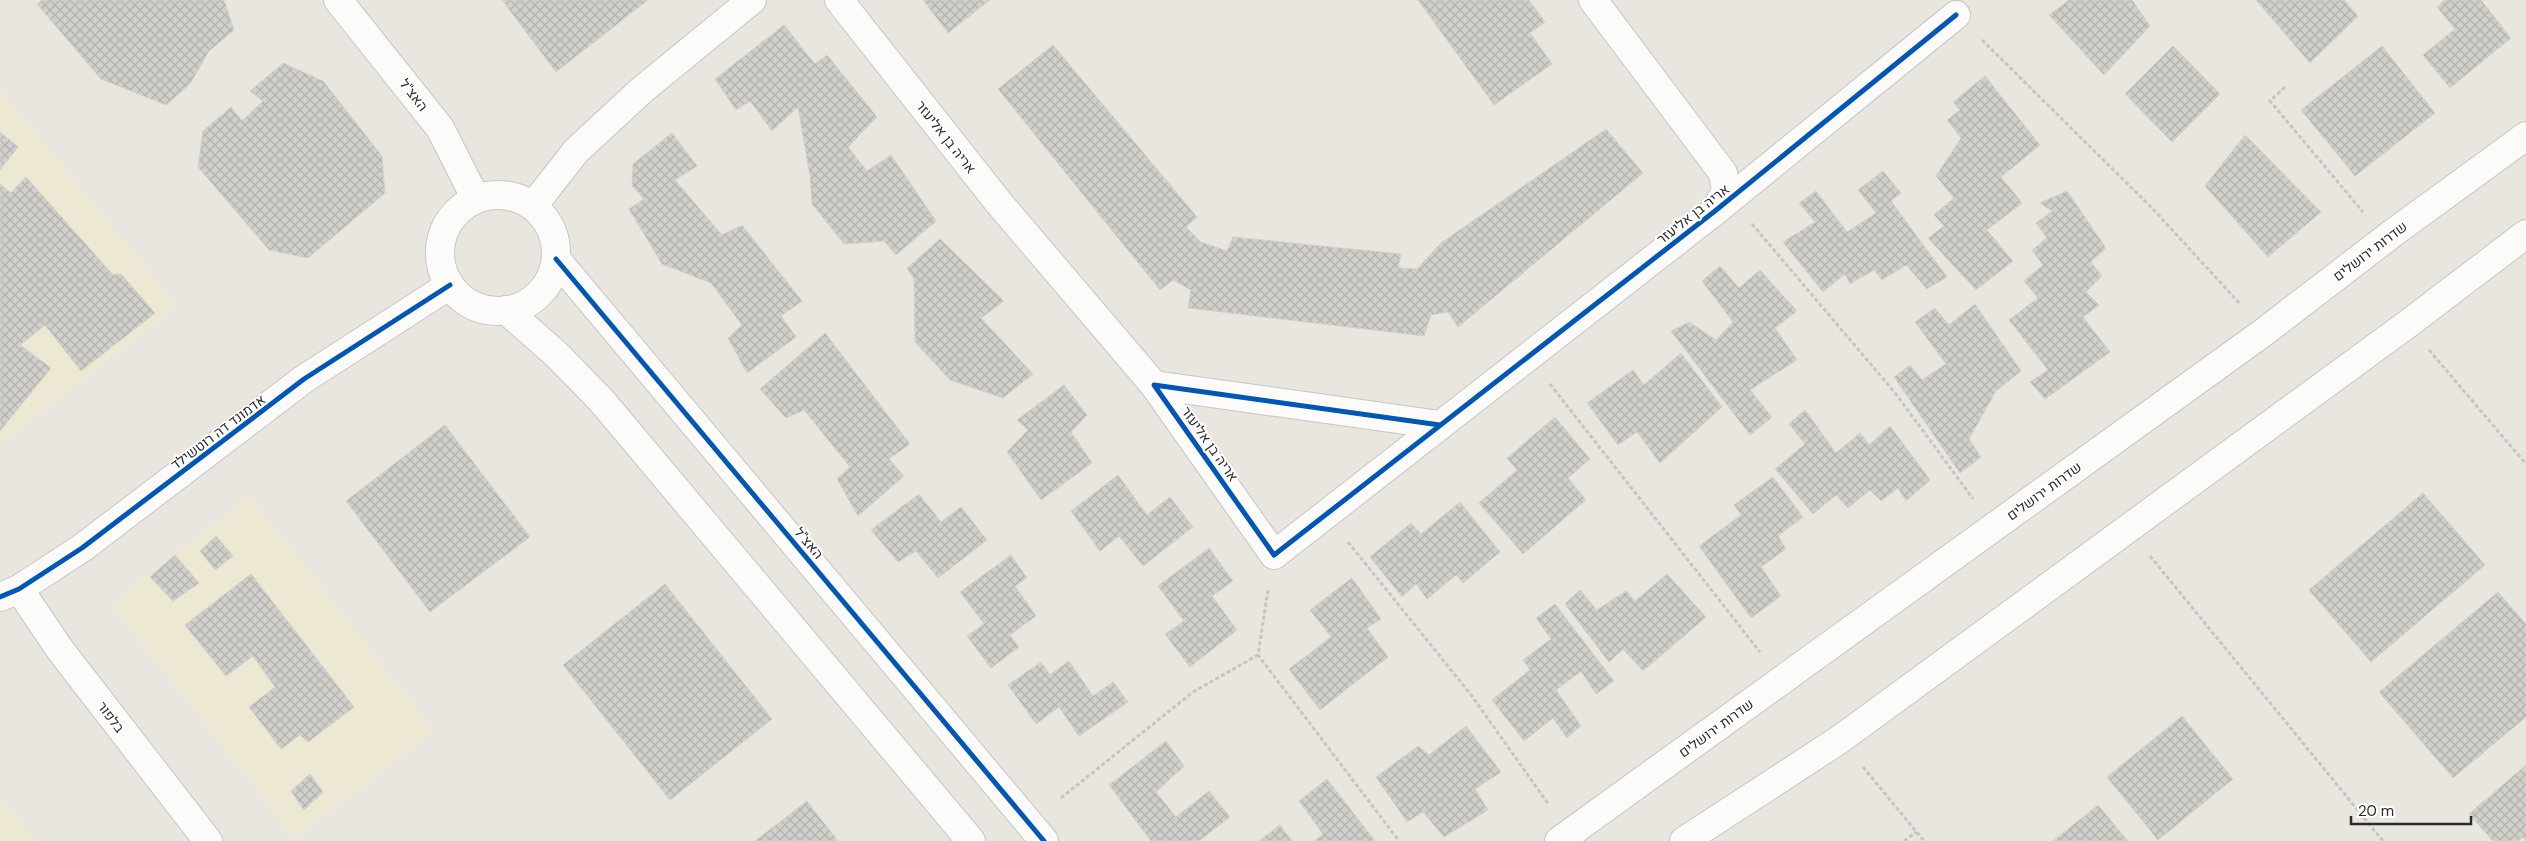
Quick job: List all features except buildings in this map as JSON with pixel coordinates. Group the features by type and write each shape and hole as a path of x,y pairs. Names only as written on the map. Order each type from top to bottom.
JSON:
{"street":[{"name":"האצ\"ל","path":"338,0 440,128 476,199"},
{"path":"533,206 576,151 643,89 752,0"},
{"name":"אריה בן אליעזר","path":"839,0 999,203 1154,385 1274,555 1723,205 1956,14"},
{"name":"אריה בן אליעזר","path":"1593,0 1723,173 1726,191 1723,205"},
{"name":"שדרות ירושלים","path":"1559,841 2264,332 2393,233 2526,136"},
{"path":"490,195 506,195 521,199 533,206 546,219 555,238 556,259 546,285 536,297 522,306 506,310 490,310 474,306 460,297 450,285 441,267 440,248 445,229 456,212 476,199 490,195"},
{"path":"1684,841 1839,740 2409,323 2526,234"},
{"name":"האצ\"ל","path":"556,259 1044,841"},
{"name":"אדמונד דה רוטשילד","path":"10,593 90,542 304,379 450,285"},
{"path":"506,310 556,354 601,400 971,841"},
{"name":"אריה בן אליעזר","path":"1154,385 1440,425"},
{"name":"בלפור","path":"10,593 60,650 208,841"}],"path":[{"path":"1956,14 2153,209 2241,306"},
{"path":"2285,88 2270,101 2365,215"},
{"path":"1723,205 1896,394 1973,499"},
{"path":"2422,342 2526,464"},
{"path":"1528,356 1760,652"},
{"path":"1325,514 1472,696 1549,805"},
{"path":"2143,548 2383,841"},
{"path":"1274,555 1258,655 1399,841"},
{"path":"1061,798 1193,692 1258,655"},
{"path":"1859,763 1924,841"},
{"path":"1904,841 1916,832"}],"shaded area":[{"path":"0,89 178,306 0,445"},
{"path":"250,496 434,731 295,839 111,604"},
{"path":"0,796 35,841 0,841"}],"cycle path":[{"path":"1440,425 1154,385 1274,555 1715,211 1956,15"},
{"path":"556,259 1044,841"},
{"path":"0,597 19,589 82,548 304,379 450,285"}]}
